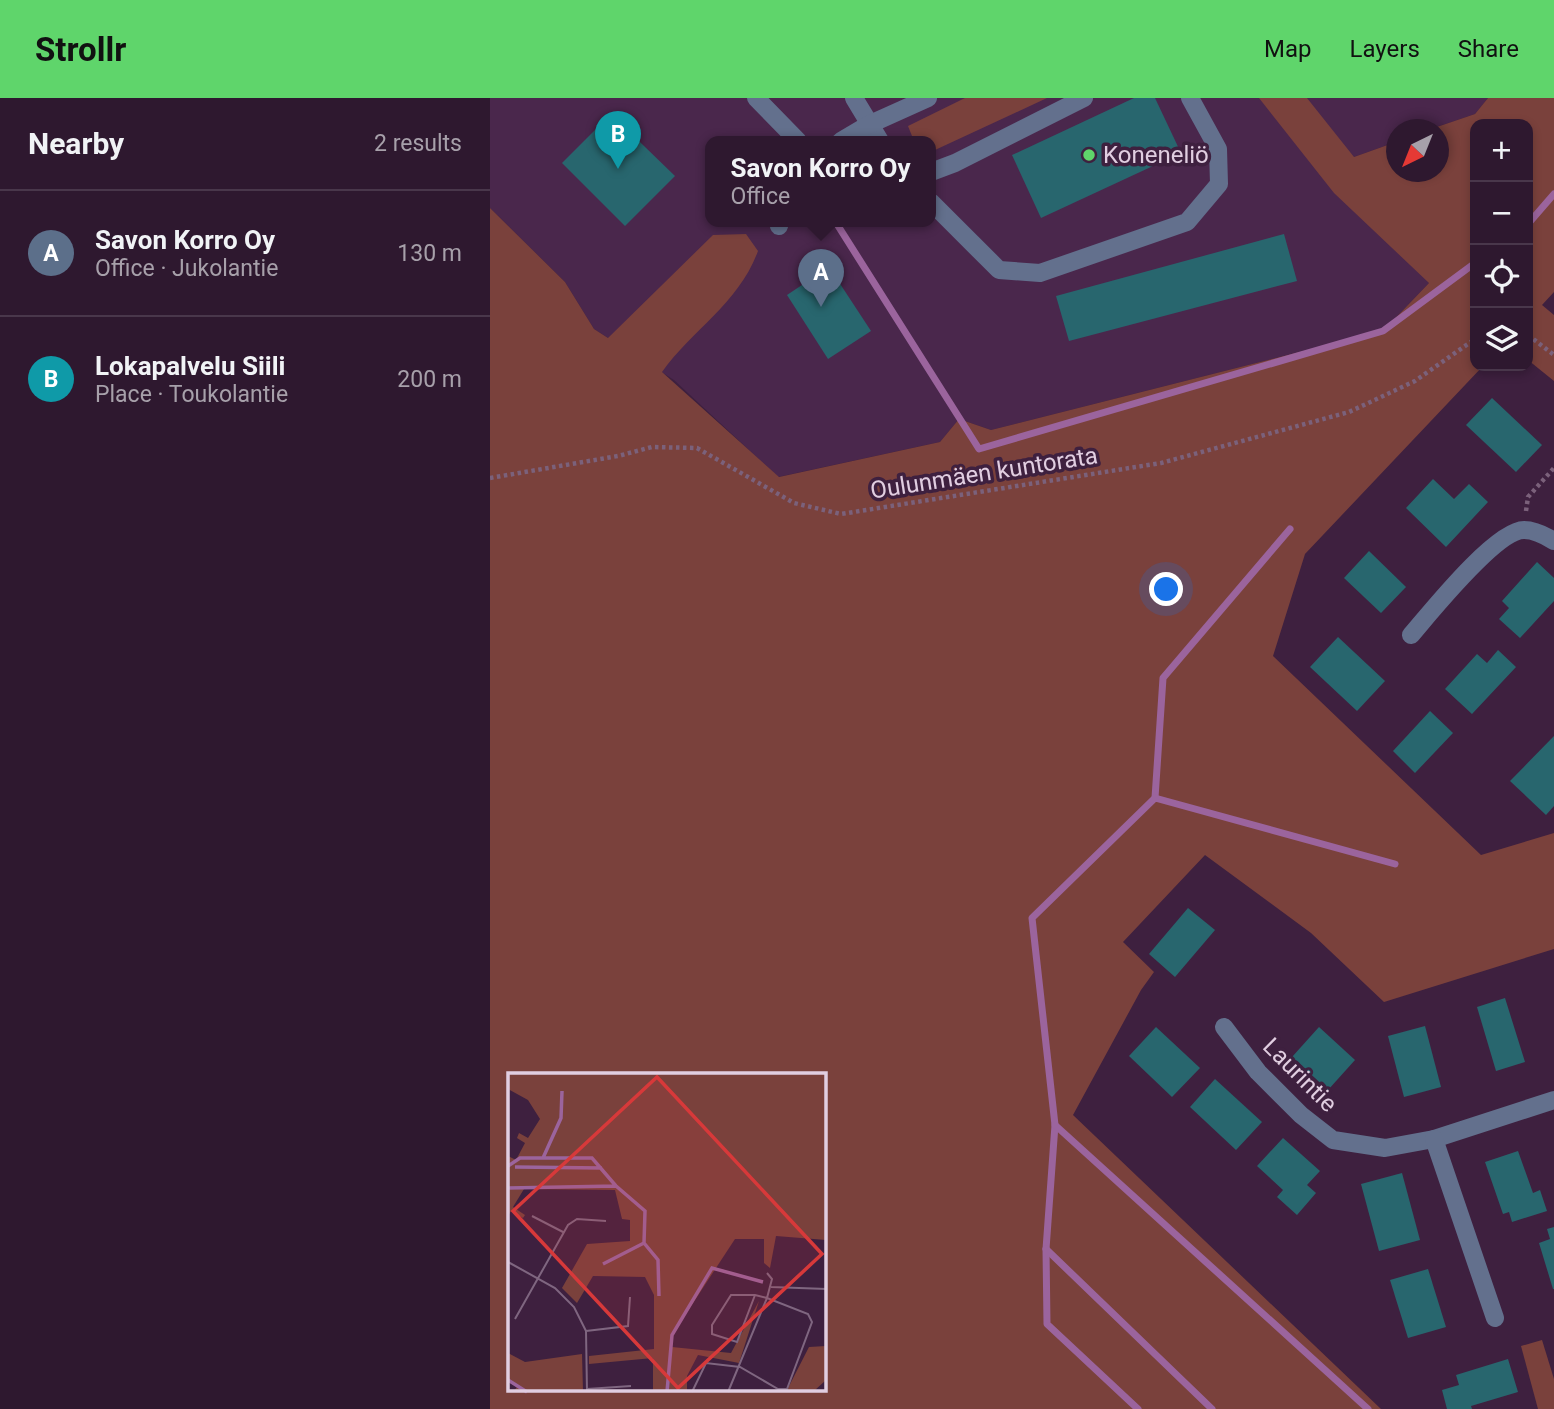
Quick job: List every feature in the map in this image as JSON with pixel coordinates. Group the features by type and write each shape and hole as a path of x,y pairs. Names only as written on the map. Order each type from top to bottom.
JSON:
{"street":[{"path":"756,98 793,136"},
{"path":"854,98 876,136"},
{"path":"849,136 928,98"},
{"path":"936,170 956,163 1084,98"},
{"path":"936,207 999,270 1040,273 1187,222 1219,184 1218,149 1190,98"},
{"path":"1411,635 1476,561 1522,530 1544,534 1554,541"},
{"name":"Laurintie","path":"1224,1027 1258,1072 1300,1115 1332,1140 1385,1148 1434,1139 1554,1100"},
{"path":"1434,1139 1495,1318"}],"path":[{"path":"1533,339 1554,355"},
{"name":"Oulunmäen kuntorata","path":"490,478 652,447 697,448 794,503 841,514 1161,463 1338,415 1415,382 1470,343"},
{"path":"1522,530 1528,496 1554,468"}],"shaded area":[{"path":"490,98 1488,98 1475,114 1449,123 1449,119 1386,119 1386,146 1354,157 1429,283 1383,331 991,430 959,419 940,442 778,477 674,380 594,329 565,282 490,208"},
{"path":"965,98 1047,98 936,150 936,136 912,136 908,126"},
{"path":"1259,98 1307,98 1354,157 1386,146 1386,182 1449,182 1449,123 1475,114 1488,98 1554,98 1554,292 1542,305 1554,315 1554,381 1533,364 1533,119 1470,119 1470,371 1478,371 1305,554 1273,656 1481,855 1554,833 1554,949 1384,1002 1311,933 1205,855 1123,942 1154,972 1141,990 1073,1115 1381,1409 490,1409 490,208 565,282 594,329 608,338 713,235 746,234 758,251 750,269 727,301 662,372 779,477 940,442 959,419 991,430 1383,331 1429,283 1334,193"},
{"path":"1542,1340 1554,1379 1554,1409 1538,1409 1521,1346"}],"building":[{"path":"1134,98 1155,98 1181,153 1041,218 1012,155"},
{"path":"611,114 675,176 625,226 562,163"},
{"path":"1284,234 1297,281 1069,341 1056,296"},
{"path":"829,267 871,331 828,359 787,295"},
{"path":"1492,398 1542,445 1516,472 1466,425"},
{"path":"1433,479 1454,499 1469,484 1488,502 1446,547 1406,508"},
{"path":"1369,551 1406,587 1381,613 1344,578"},
{"path":"1537,562 1554,578 1554,601 1520,638 1499,619 1509,608 1502,601"},
{"path":"1338,637 1385,681 1357,711 1310,667"},
{"path":"1498,650 1516,667 1472,714 1445,689 1477,654 1487,663"},
{"path":"1430,711 1453,733 1415,773 1393,751"},
{"path":"1554,736 1554,806 1546,815 1510,781"},
{"path":"1188,908 1215,930 1175,977 1149,954"},
{"path":"1505,998 1525,1062 1496,1071 1477,1007"},
{"path":"1425,1026 1441,1087 1404,1097 1388,1036"},
{"path":"1156,1027 1200,1068 1172,1097 1129,1056"},
{"path":"1319,1027 1355,1060 1328,1090 1292,1057"},
{"path":"1215,1079 1262,1122 1236,1150 1190,1107"},
{"path":"1283,1138 1320,1171 1307,1185 1316,1193 1297,1215 1277,1197 1283,1190 1257,1166"},
{"path":"1518,1151 1533,1193 1540,1190 1547,1211 1512,1222 1509,1212 1503,1214 1485,1162"},
{"path":"1402,1173 1420,1240 1379,1251 1361,1184"},
{"path":"1554,1227 1553,1289 1539,1243 1550,1239 1547,1229"},
{"path":"1428,1269 1446,1327 1408,1338 1390,1280"},
{"path":"1508,1359 1518,1392 1471,1406 1472,1409 1447,1409 1442,1390 1459,1385 1456,1375"}],"waterway":[{"path":"1533,218 1554,194"},
{"path":"839,227 979,449 1383,331 1470,267"},
{"path":"1155,798 1163,678 1290,529"},
{"path":"1368,1409 1055,1125 1032,918 1155,798 1395,864"},
{"path":"1055,1125 1046,1249 1047,1324 1138,1409"},
{"path":"1046,1249 1212,1409"}],"place":[{"name":"Koneneliö","path":"1089,155"},
{"name":"Lokapalvelu Siili","path":"618,169"},
{"name":"Savon Korro Oy","path":"821,307"}]}
